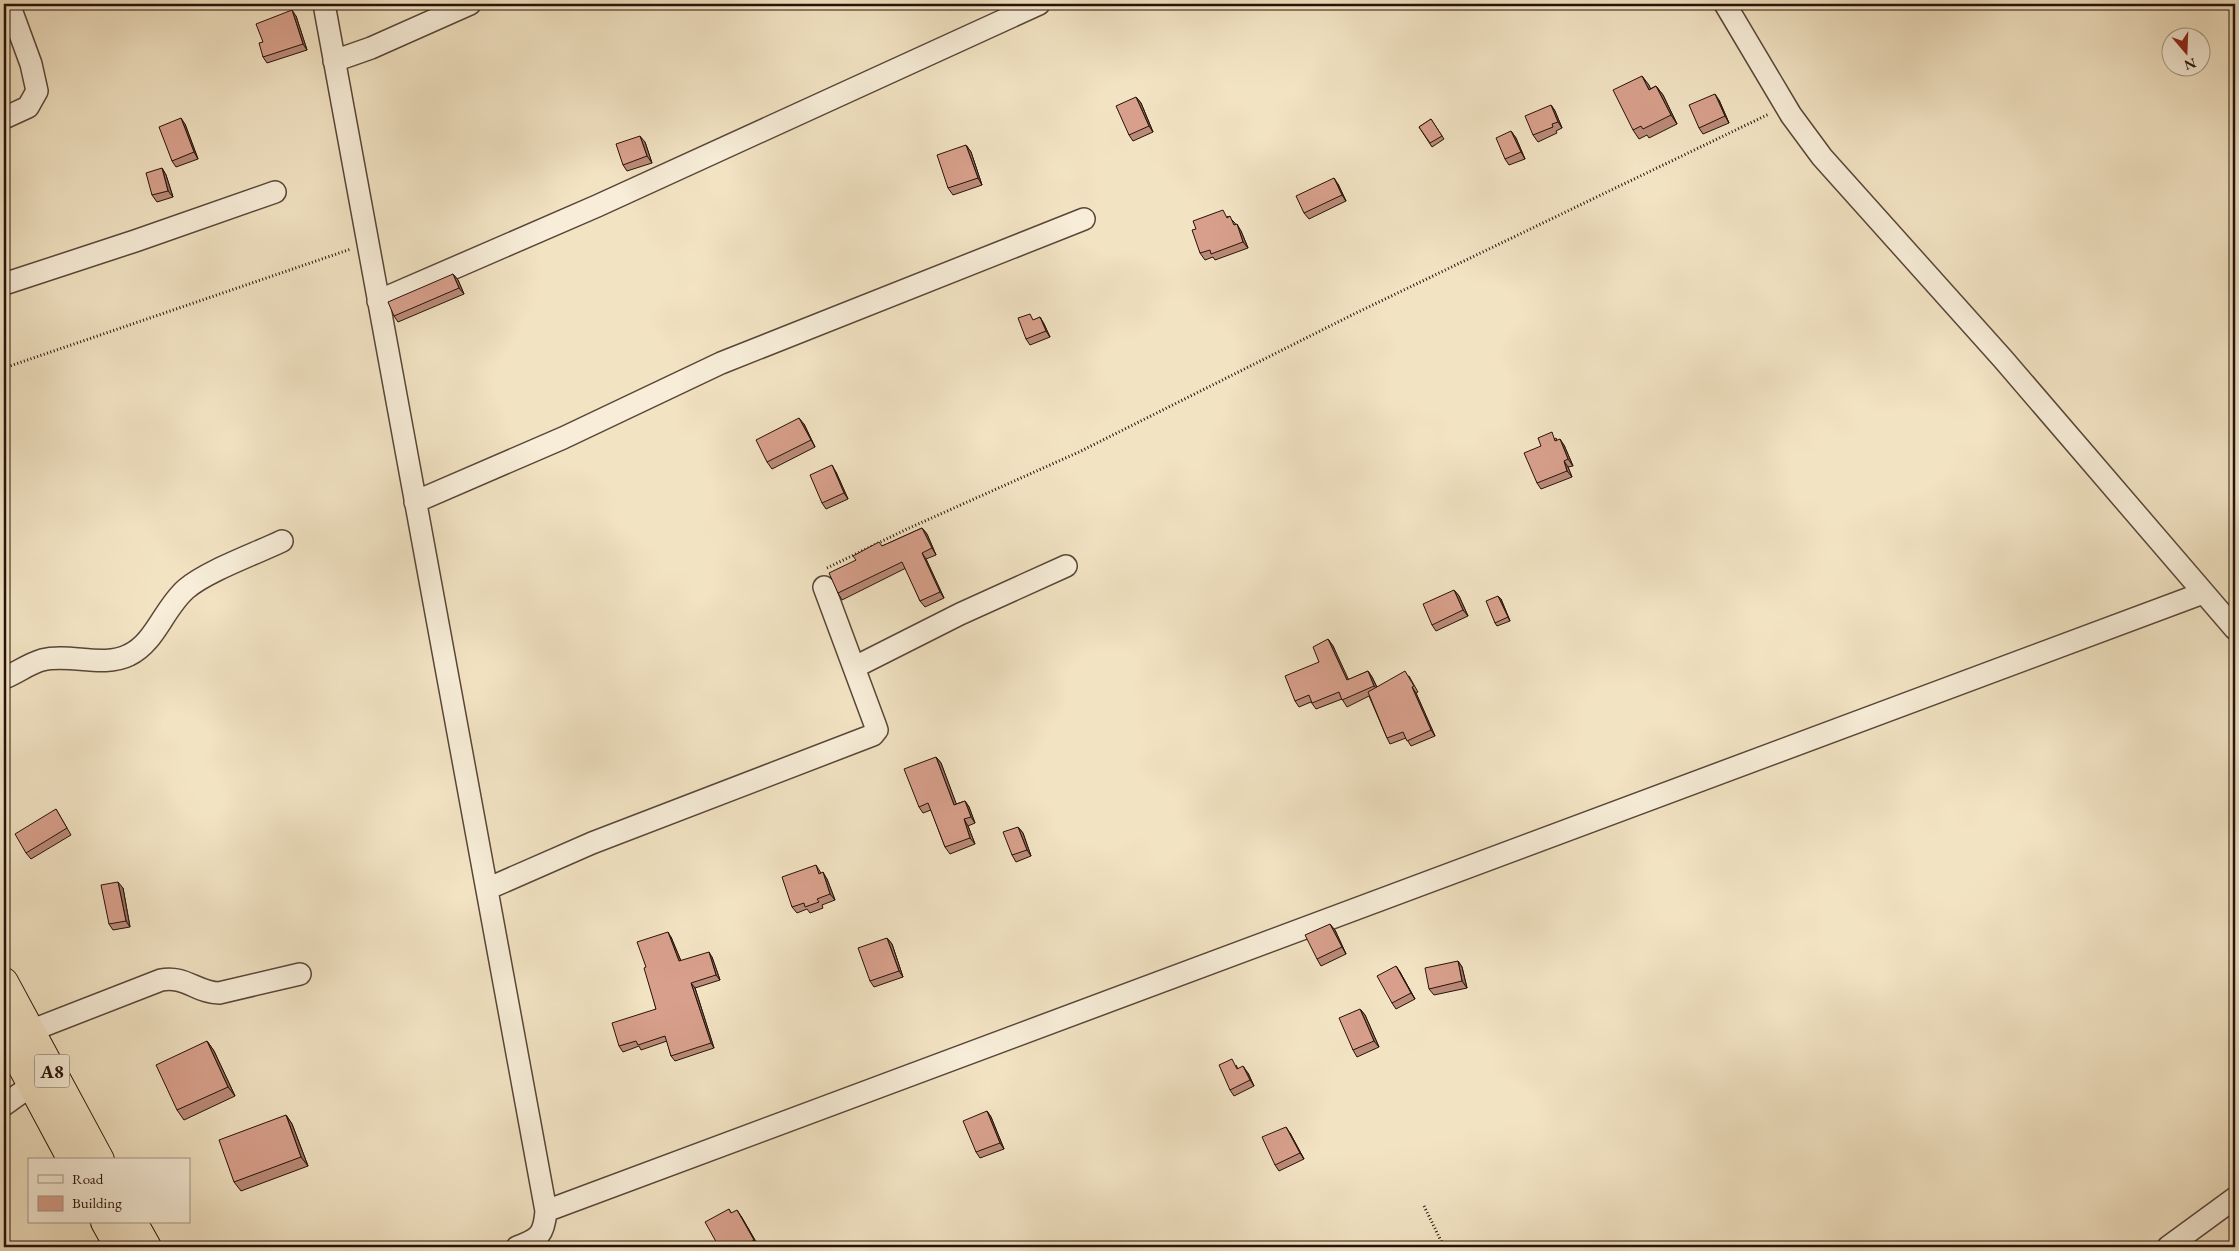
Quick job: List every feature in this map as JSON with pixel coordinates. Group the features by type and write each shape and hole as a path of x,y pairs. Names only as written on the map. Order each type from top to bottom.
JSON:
{"highway":[{"name":"A8","path":"4,982 32,1085 71,1158"},
{"name":"A8","path":"17,1032 99,1158"},
{"path":"106,1224 119,1247"},
{"path":"134,1224 147,1247"}],"street":[{"path":"4,118 28,107 37,91 31,64 10,4"},
{"path":"324,4 546,1211 545,1226 538,1238 517,1247"},
{"path":"334,61 371,48 470,4"},
{"path":"378,301 606,202 1039,4"},
{"path":"1725,4 1791,115 1822,156 2003,360 2235,629"},
{"path":"4,284 275,192"},
{"path":"415,502 563,438 721,363 1084,219"},
{"path":"4,678 42,660 59,658 117,660 130,655 143,646 173,602 197,580 282,541"},
{"path":"855,667 960,614 1066,566"},
{"path":"486,889 592,843 873,735 877,730 824,587"},
{"path":"546,1211 2203,592"},
{"path":"17,1032 161,980 177,979 212,992 219,992 300,974"},
{"path":"4,1104 32,1085"},
{"path":"2168,1247 2235,1198"}],"path":[{"path":"824,587 818,572 907,529 1079,452 1354,314 1772,113"},
{"path":"4,368 357,247"},
{"path":"1424,1206 1444,1247"}],"building":[{"path":"292,10 303,44 263,57 259,43 263,42 256,24"},
{"path":"1642,76 1649,90 1656,86 1671,115 1643,129 1641,126 1633,130 1613,90"},
{"path":"1715,94 1725,116 1699,128 1689,105"},
{"path":"1136,97 1149,126 1129,135 1116,106"},
{"path":"1551,105 1558,122 1552,124 1553,127 1533,135 1525,116"},
{"path":"181,118 194,152 172,161 159,127"},
{"path":"1431,119 1442,136 1430,143 1419,127"},
{"path":"1511,131 1521,152 1505,159 1496,138"},
{"path":"640,136 647,156 623,165 616,144"},
{"path":"966,145 978,178 948,188 937,155"},
{"path":"162,168 168,191 152,195 146,173"},
{"path":"1334,178 1342,195 1304,213 1296,196"},
{"path":"1223,210 1227,218 1230,216 1234,225 1237,224 1243,242 1211,254 1210,250 1200,253 1192,230 1196,229 1193,221"},
{"path":"453,274 459,288 394,316 388,302"},
{"path":"1030,314 1033,320 1040,317 1046,331 1026,339 1018,318"},
{"path":"799,418 811,440 767,462 756,440"},
{"path":"1552,432 1555,441 1560,439 1568,459 1564,461 1567,471 1537,483 1524,453 1541,446 1538,438"},
{"path":"832,465 844,493 822,503 810,475"},
{"path":"922,528 932,548 922,553 940,592 920,601 902,562 838,593 829,573 856,560 853,556 879,542 882,546"},
{"path":"1454,590 1463,610 1432,625 1423,604"},
{"path":"1498,596 1508,617 1495,623 1486,601"},
{"path":"1328,639 1347,680 1368,671 1374,686 1342,700 1339,692 1312,703 1309,695 1295,701 1285,676 1319,662 1313,647"},
{"path":"1405,671 1414,686 1412,687 1431,730 1407,741 1403,732 1387,738 1368,692"},
{"path":"936,757 954,805 965,801 971,817 964,819 970,838 945,847 928,803 919,807 904,769"},
{"path":"56,809 67,828 26,853 15,834"},
{"path":"1018,827 1027,850 1012,855 1003,832"},
{"path":"816,865 819,874 823,872 830,894 817,899 819,902 805,907 804,903 792,907 782,877"},
{"path":"118,882 126,921 109,924 101,885"},
{"path":"1330,924 1342,947 1317,959 1305,935"},
{"path":"668,932 679,961 709,952 716,975 691,983 711,1043 671,1056 665,1036 638,1045 636,1041 619,1046 612,1023 656,1009 644,968 646,967 637,942"},
{"path":"887,938 899,971 870,981 858,948"},
{"path":"1458,961 1462,981 1429,989 1425,968"},
{"path":"1396,966 1411,993 1392,1003 1377,976"},
{"path":"1360,1009 1374,1041 1353,1050 1339,1018"},
{"path":"207,1041 228,1087 177,1110 156,1065"},
{"path":"1232,1059 1237,1069 1243,1066 1250,1080 1230,1090 1219,1065"},
{"path":"987,1111 1000,1143 976,1152 963,1121"},
{"path":"286,1115 301,1157 234,1182 219,1140"},
{"path":"1286,1127 1300,1153 1275,1165 1262,1137"},
{"path":"729,1209 731,1213 737,1210 754,1240 742,1247 719,1247 705,1222"}]}
